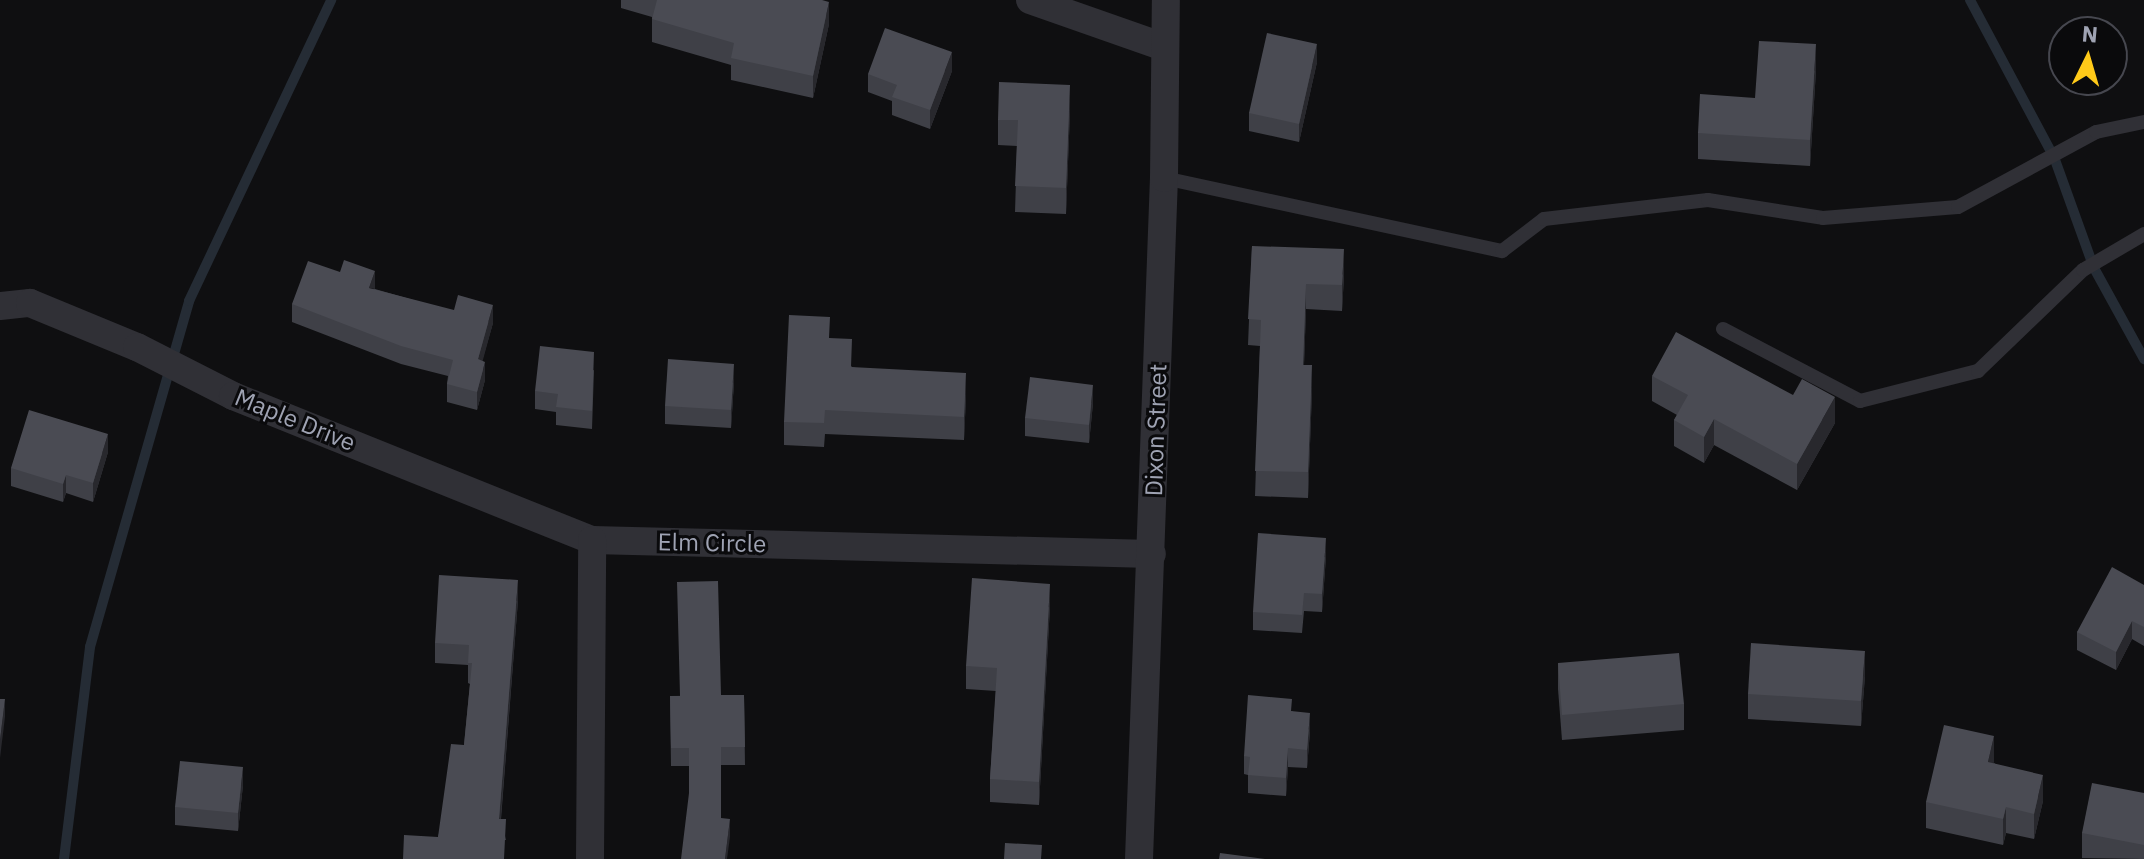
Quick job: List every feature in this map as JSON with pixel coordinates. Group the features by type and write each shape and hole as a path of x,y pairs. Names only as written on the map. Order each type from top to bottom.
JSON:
{"street":[{"path":"1030,0 1164,47"},
{"name":"Dixon Street","path":"1139,859 1164,178 1166,0"},
{"name":"Maple Drive","path":"0,306 30,303 137,347 233,396 592,540"},
{"path":"590,859 592,540"},
{"name":"Elm Circle","path":"592,540 1152,554"}],"lane":[{"path":"1164,178 1502,251 1544,219 1708,200 1823,218 1958,207 2096,132 2144,122"},
{"path":"1723,329 1860,401 1978,371 2083,270 2144,234"}],"building":[{"path":"657,0 829,2 813,76 731,58 734,43 652,19"},
{"path":"885,28 952,52 930,110 892,97 897,85 868,74"},
{"path":"1267,33 1317,44 1299,124 1249,113"},
{"path":"1759,41 1816,44 1810,140 1698,133 1700,94 1755,98"},
{"path":"999,82 1070,85 1066,188 1015,186 1018,120 998,120"},
{"path":"1252,246 1344,249 1342,285 1306,284 1303,365 1312,365 1308,472 1255,471 1261,320 1248,319"},
{"path":"344,260 375,271 369,288 454,310 458,295 493,305 478,359 485,362 477,392 447,384 453,360 401,346 292,304 308,261 340,272"},
{"path":"789,315 830,317 829,338 852,339 851,367 966,373 964,417 825,410 824,423 784,422"},
{"path":"1676,332 1793,395 1802,379 1835,397 1797,464 1714,419 1704,437 1674,420 1688,395 1652,376"},
{"path":"540,346 594,352 592,411 556,407 558,394 535,391"},
{"path":"668,359 734,364 731,410 665,406"},
{"path":"1030,377 1093,385 1089,425 1025,418"},
{"path":"29,410 108,434 93,483 66,475 63,484 11,468"},
{"path":"1258,533 1326,538 1322,594 1304,593 1302,615 1253,612"},
{"path":"2112,567 2144,585 2144,627 2132,621 2116,652 2077,632"},
{"path":"439,575 518,580 499,819 506,819 504,859 403,859 404,835 438,837 451,744 464,745 472,663 468,663 469,645 435,643"},
{"path":"972,578 1050,584 1039,782 990,779 997,668 966,666"},
{"path":"718,581 721,695 744,695 745,747 721,747 721,818 730,819 725,859 681,859 689,793 689,748 671,748 670,696 680,696 677,582"},
{"path":"1751,643 1865,651 1861,701 1748,694"},
{"path":"1679,653 1684,704 1562,715 1558,663"},
{"path":"1248,695 1292,699 1291,711 1310,713 1307,750 1288,748 1286,778 1248,775 1250,757 1244,756"},
{"path":"0,699 5,699 0,740"},
{"path":"1944,725 1994,736 1988,762 2043,775 2034,814 2006,807 2003,819 1926,802"},
{"path":"180,761 243,767 238,813 175,807"},
{"path":"2092,783 2144,793 2144,845 2082,833"},
{"path":"1005,843 1042,845 1041,859 1004,859"},
{"path":"1220,853 1265,859 1219,859"}],"waterway":[{"path":"64,859 90,647 189,301 331,0"},
{"path":"1970,0 2054,157 2094,268 2144,359"}]}
